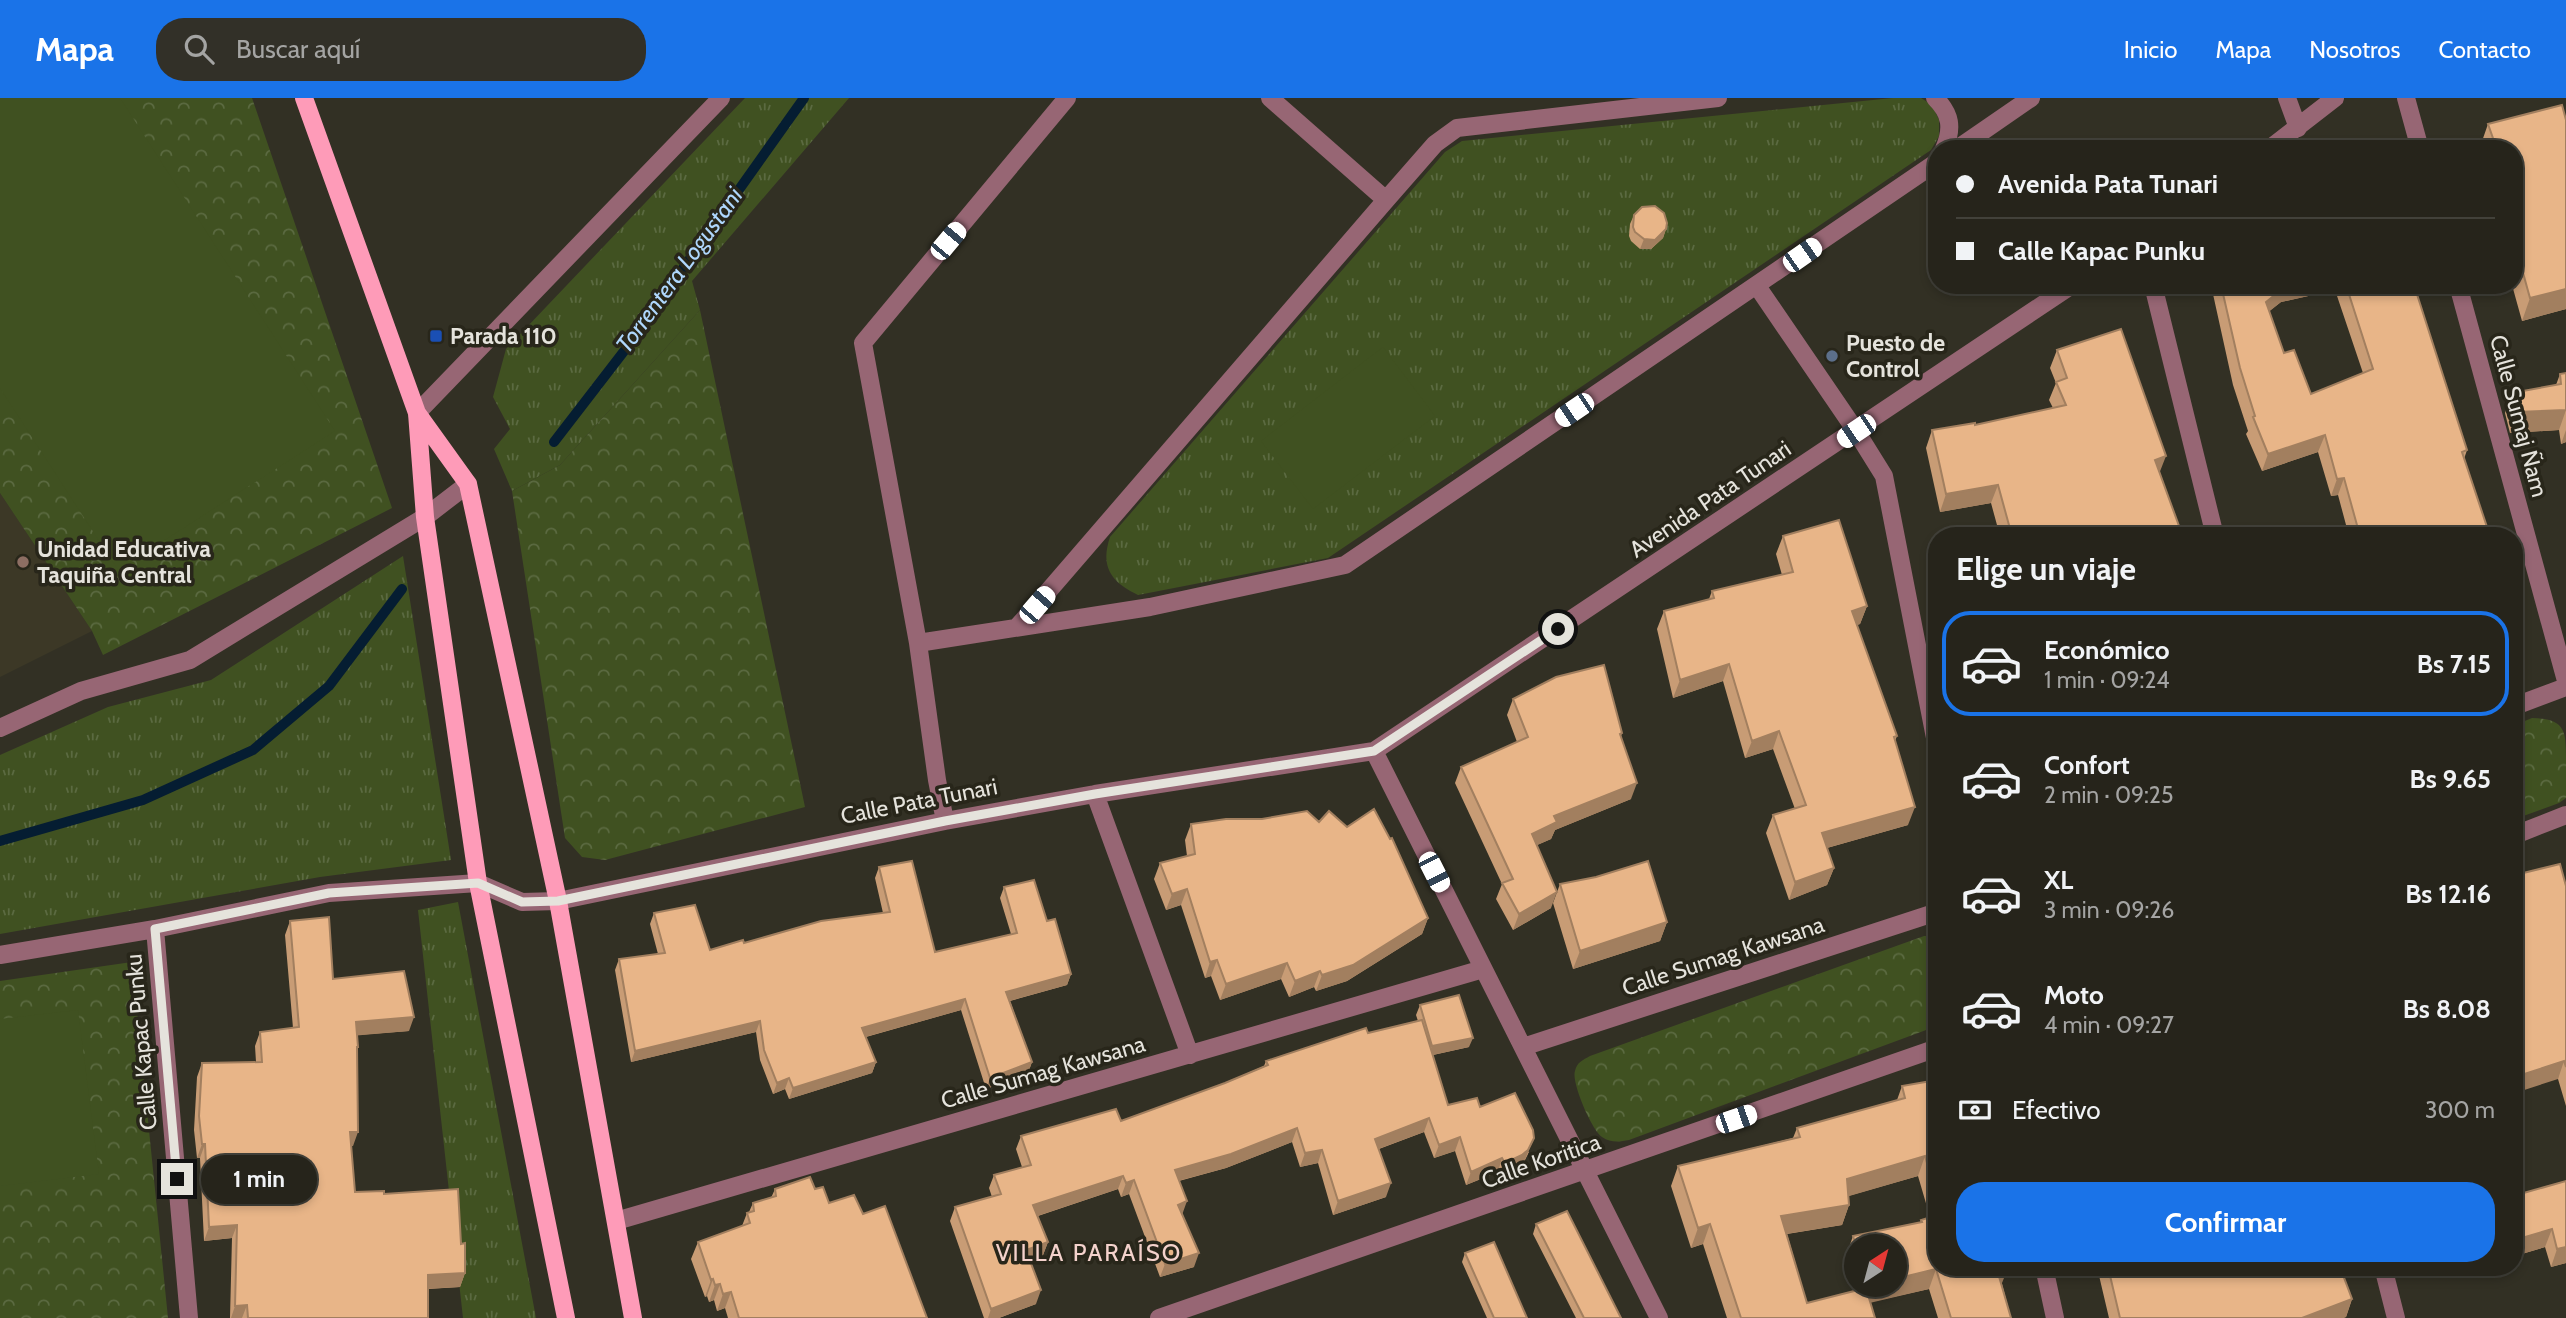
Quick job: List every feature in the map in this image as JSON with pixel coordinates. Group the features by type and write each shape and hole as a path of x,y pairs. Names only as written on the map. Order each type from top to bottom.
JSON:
{"main road":[{"path":"304,98 417,412 425,516 478,883 566,1318"},
{"path":"417,412 468,484 558,901 634,1318"}],"street":[{"path":"417,412 721,98"},
{"path":"945,821 918,643 863,344 1067,98"},
{"path":"1270,98 1385,200"},
{"path":"1019,625 1435,144 1457,128 1718,98"},
{"path":"1935,98 1949,114 1948,140"},
{"path":"1970,140 2031,98"},
{"path":"2287,98 2298,128"},
{"path":"2281,140 2335,98"},
{"path":"2406,98 2418,140"},
{"path":"918,643 1019,625 1150,607 1345,565 1928,168"},
{"path":"1757,286 1884,476 1928,702"},
{"name":"Avenida Pata Tunari","path":"1374,751 2059,294"},
{"path":"2155,294 2213,527"},
{"name":"Calle Sumaj Ñam","path":"2460,294 2566,681"},
{"path":"0,728 81,691 190,660 425,516 468,484"},
{"path":"2523,703 2566,687"},
{"path":"1374,751 1659,1318"},
{"name":"Calle Pata Tunari","path":"478,883 522,902 558,901 945,821 1095,794 1374,751"},
{"path":"1095,794 1191,1055"},
{"path":"2523,832 2566,815"},
{"path":"0,955 155,929 329,893 478,883"},
{"name":"Calle Sumag Kawsana","path":"1523,1047 1928,915"},
{"name":"Calle Kapac Punku","path":"155,929 189,1318"},
{"name":"Calle Sumag Kawsana","path":"616,1221 1483,969"},
{"name":"Calle Koritica","path":"1159,1318 1928,1051"},
{"path":"2046,1276 2055,1318"},
{"path":"2386,1276 2396,1318"}],"shaded area":[{"name":"Unidad Educativa Taquiña Central","path":"0,493 92,631 0,677"}],"green space":[{"path":"0,98 252,98 392,508 103,655 92,631 0,493"},
{"path":"0,98 120,98 335,431 118,570 0,388"},
{"path":"745,98 849,98 692,281 700,310 560,465 512,491 494,449 510,429 493,397 506,349"},
{"path":"1893,98 1921,98 1932,105 1939,120 1939,136 1937,140 1928,140 1928,152 1328,558 1138,595 1121,585 1107,565 1110,537 1445,152 1462,141"},
{"path":"700,310 805,807 605,860 582,857 565,838 512,491 560,465"},
{"path":"1383,347 1435,416 1313,509 1261,441"},
{"path":"403,556 451,860 320,877 0,934 0,755 108,707 211,680"},
{"path":"2532,718 2543,719 2561,727 2566,747 2566,798 2523,816 2523,722"},
{"path":"458,902 536,1318 463,1318 418,910"},
{"path":"1928,936 1928,1029 1629,1140 1618,1142 1602,1137 1588,1116 1576,1085 1575,1071 1577,1065 1590,1056"},
{"path":"132,962 168,1318 0,1318 0,981"},
{"path":"78,1010 99,1174 0,1186 0,1019"}],"building":[{"path":"2562,105 2566,120 2566,289 2530,298 2523,273 2523,140 2494,140 2488,124"},
{"path":"1655,206 1664,213 1666,229 1655,240 1644,239 1635,232 1634,215 1642,207"},
{"path":"2223,294 2276,294 2266,302 2284,353 2294,350 2311,394 2373,369 2349,294 2417,294 2467,450 2462,452 2487,527 2358,527 2344,478 2337,479 2325,435 2268,454 2253,417 2255,416 2240,368"},
{"path":"2121,329 2166,456 2155,460 2179,526 2010,527 1998,485 1946,494 1932,430 1975,425 2066,405 2056,382 2067,378 2057,350"},
{"path":"2566,373 2566,410 2517,412 2512,393 2561,384 2560,374"},
{"path":"1839,520 1867,606 1852,611 1897,736 1894,737 1915,807 1822,833 1834,868 1795,882 1773,815 1806,805 1779,731 1752,741 1729,664 1680,680 1664,611 1714,598 1712,591 1793,572 1783,536"},
{"path":"1604,665 1622,733 1620,734 1637,783 1554,816 1557,822 1532,834 1557,892 1519,914 1502,883 1513,879 1461,767 1528,737 1513,699 1556,677"},
{"path":"1374,809 1390,839 1392,838 1428,918 1353,965 1322,975 1320,971 1295,981 1287,963 1226,984 1217,960 1210,962 1187,889 1172,894 1160,863 1195,854 1191,824 1226,819 1262,819 1307,811 1319,822 1329,811 1347,827"},
{"path":"912,861 935,952 1017,933 1004,887 1034,880 1047,921 1055,919 1071,974 1006,992 1032,1062 990,1078 965,999 862,1028 876,1062 793,1088 789,1078 777,1083 764,1050 760,1021 635,1051 619,959 665,953 654,913 695,905 710,950 821,921 890,912 879,867"},
{"path":"1648,861 1667,922 1580,951 1560,884 1596,877"},
{"path":"2560,864 2566,886 2566,1067 2564,1061 2523,1074 2523,873"},
{"path":"329,917 333,979 404,971 414,1017 356,1022 358,1132 350,1132 355,1192 384,1191 384,1194 458,1189 461,1244 465,1243 465,1273 428,1275 428,1318 248,1318 247,1305 235,1306 237,1225 209,1227 205,1144 202,1144 199,1116 202,1063 262,1062 260,1032 299,1027 290,921"},
{"path":"1459,995 1473,1038 1432,1046 1420,1005"},
{"path":"1422,1020 1448,1105 1477,1098 1480,1107 1515,1093 1533,1130 1534,1138 1522,1155 1505,1163 1502,1158 1471,1172 1460,1137 1439,1145 1429,1118 1375,1139 1391,1183 1338,1201 1322,1150 1305,1153 1297,1128 1231,1154 1175,1170 1187,1201 1178,1205 1199,1253 1165,1264 1134,1180 1126,1183 1123,1176 1033,1205 1048,1242 1026,1250 1041,1290 991,1309 955,1207 1001,1194 994,1175 1031,1165 1021,1136 1116,1109 1121,1121 1225,1083 1268,1065 1266,1061 1366,1028 1368,1033"},
{"path":"1928,1082 1928,1167 1925,1156 1847,1179 1849,1205 1781,1216 1807,1303 1844,1294 1844,1297 1869,1297 1875,1318 1741,1318 1710,1224 1698,1228 1678,1166 1800,1137 1797,1128 1905,1098 1902,1086"},
{"path":"810,1177 815,1189 823,1187 829,1203 854,1195 863,1214 885,1206 927,1318 739,1318 731,1292 723,1294 720,1284 715,1285 713,1279 711,1280 698,1242 750,1223 747,1213 754,1211 753,1203 776,1196 775,1189"},
{"path":"2566,1181 2566,1247 2557,1249 2552,1229 2523,1238 2523,1193"},
{"path":"1567,1211 1621,1318 1584,1318 1536,1224"},
{"path":"1928,1218 1928,1271 1908,1276 1908,1234 1863,1234 1922,1222 1921,1220"},
{"path":"1494,1242 1527,1318 1494,1318 1465,1253"},
{"path":"1938,1276 1999,1276 2011,1318 1951,1318"},
{"path":"2110,1276 2343,1276 2352,1299 2302,1318 2120,1318"}],"waterway":[{"name":"Torrentera Logustani","path":"554,442 628,346 804,98"},
{"name":"Torrentera Logustani","path":"0,841 143,800 253,750 329,686 402,589"}],"place":[{"name":"Parada 110","path":"436,336"},
{"name":"Puesto de Control","path":"1832,356"},
{"name":"Unidad Educativa Taquiña Central","path":"23,562"}],"district":[{"name":"VILLA PARAÍSO","path":"1089,1252"}],"route":[{"path":"177,1179 155,929 329,893 478,883 522,902 558,901 837,841 945,821 1095,794 1374,751 1558,629"}]}
